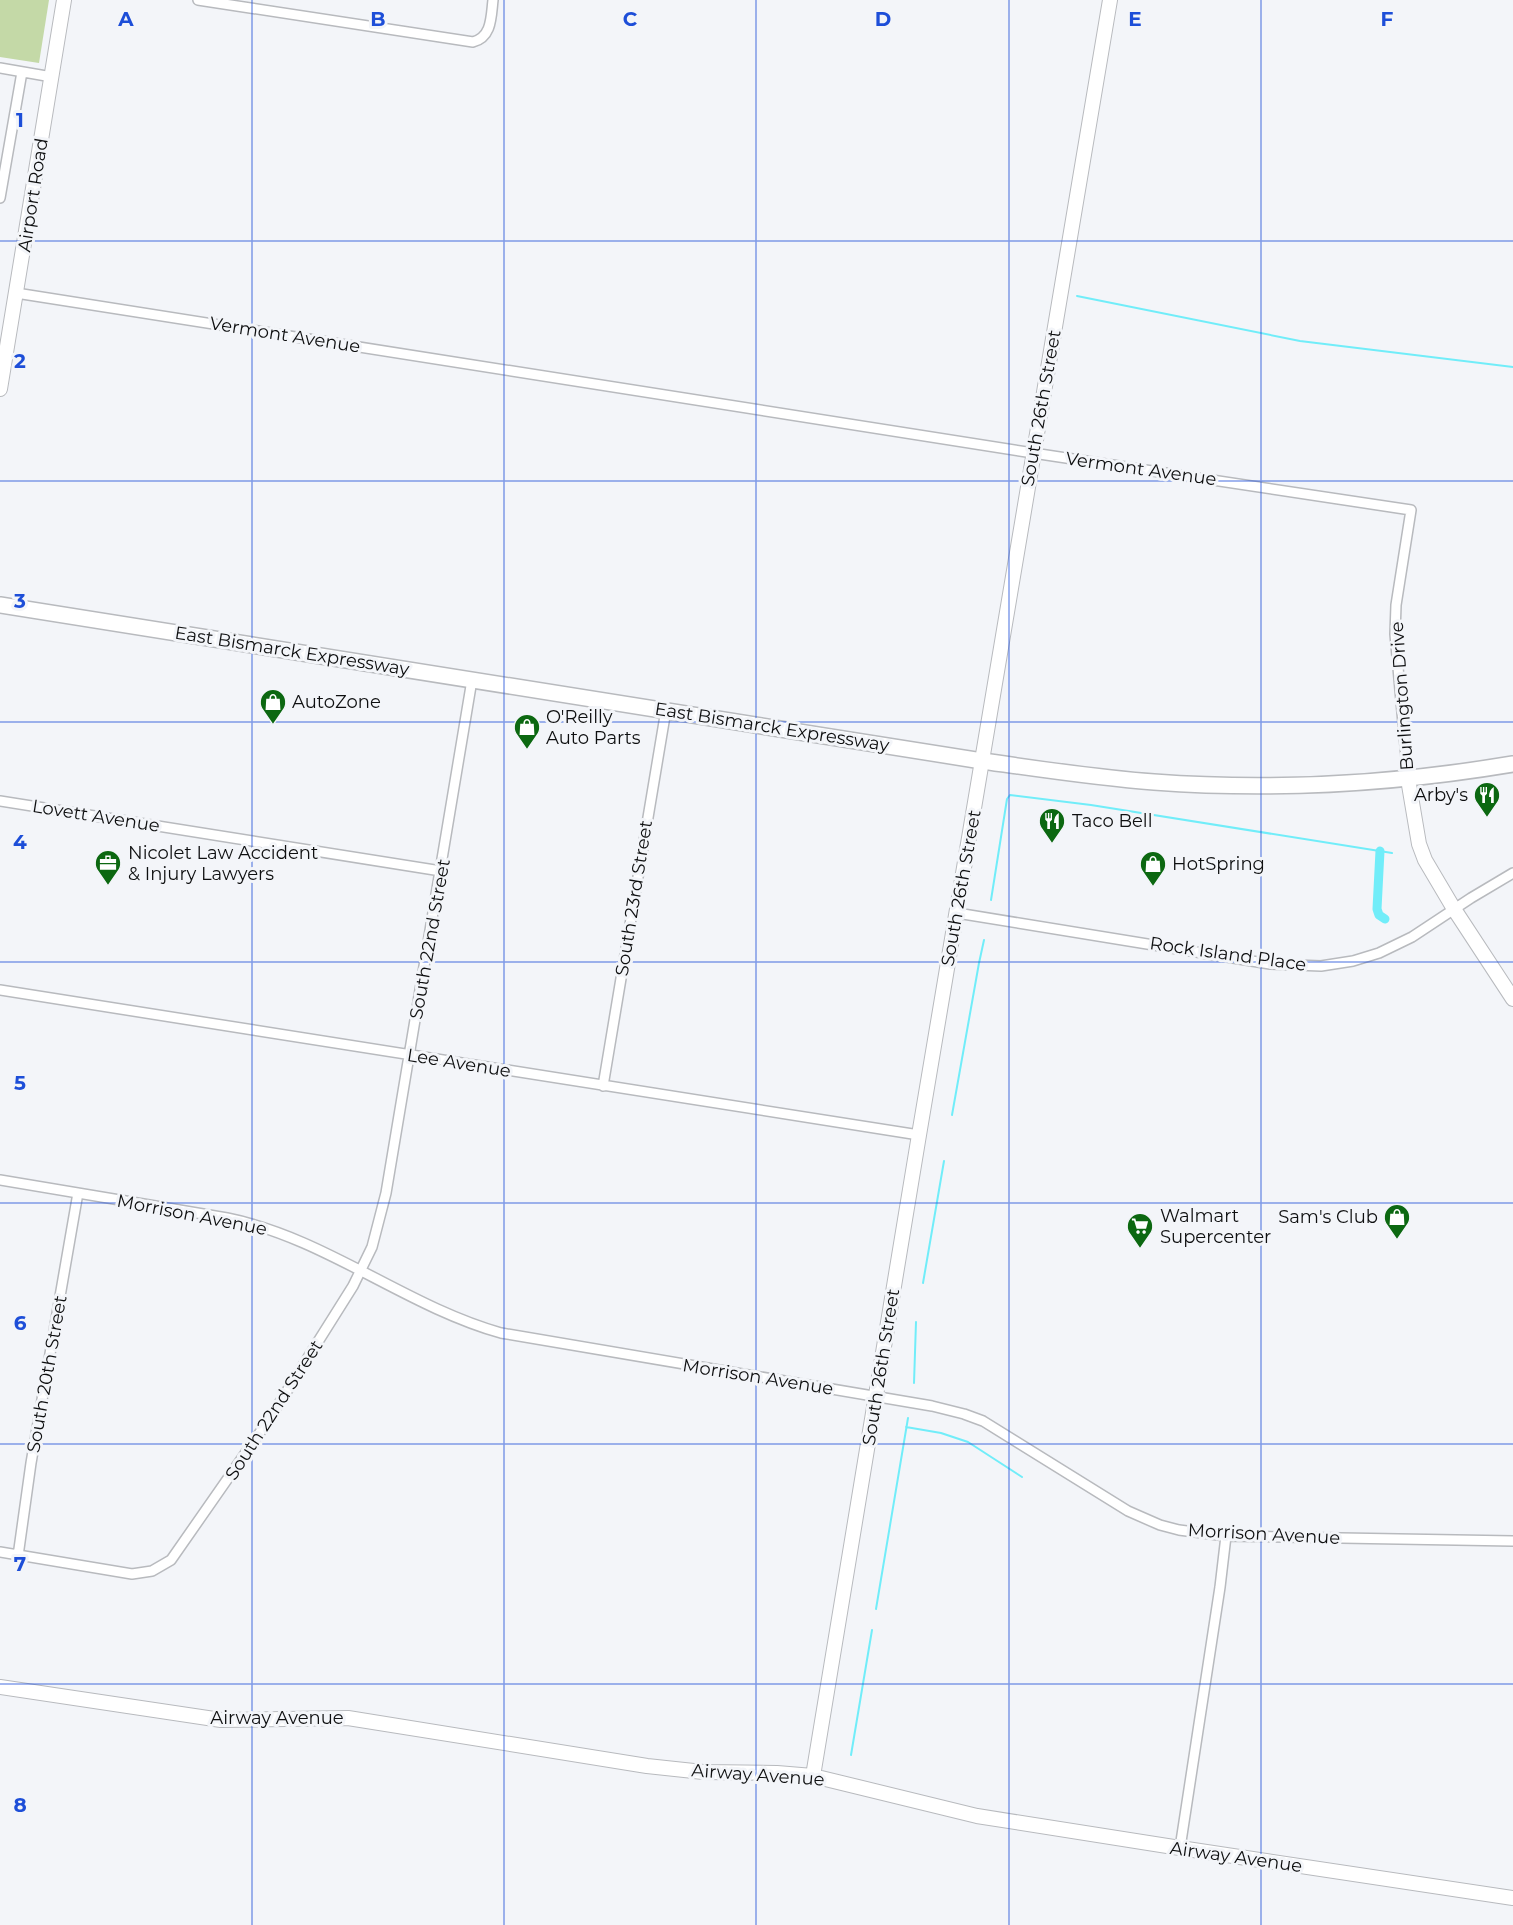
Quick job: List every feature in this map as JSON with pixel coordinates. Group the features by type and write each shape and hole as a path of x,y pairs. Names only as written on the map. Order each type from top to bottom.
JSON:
{"main road":[{"name":"East Bismarck Expressway","path":"0,605 982,761 1107,778 1212,786 1319,785 1408,779 1513,764"}],"street":[{"name":"Airport Road","path":"0,389 64,0"},
{"path":"198,0 467,42 484,37 488,32 493,0"},
{"name":"South 26th Street","path":"813,1776 1110,0"},
{"path":"0,68 52,77"},
{"path":"0,198 22,72"},
{"name":"Vermont Avenue","path":"16,293 1411,510"},
{"name":"Burlington Drive","path":"1411,510 1395,619 1395,650 1408,779 1422,852 1454,909 1513,999"},
{"name":"South 22nd Street","path":"0,1552 123,1573 152,1571 171,1560 188,1539 270,1418 361,1271 374,1240 383,1208 472,680"},
{"name":"South 23rd Street","path":"603,1086 666,710"},
{"name":"Lovett Avenue","path":"0,801 441,871"},
{"name":"Rock Island Place","path":"957,913 1270,964 1302,967 1342,963 1379,953 1412,937 1513,873"},
{"name":"Lee Avenue","path":"0,990 919,1135"},
{"name":"Morrison Avenue","path":"0,1180 255,1225 305,1243 444,1313 501,1333 951,1410 971,1416 998,1429 1105,1498 1143,1519 1179,1530 1226,1536 1513,1541"},
{"name":"South 20th Street","path":"18,1556 31,1463 78,1193"},
{"path":"1180,1848 1219,1598 1226,1536"},
{"name":"Airway Avenue","path":"0,1687 221,1720 348,1718 647,1766 703,1772 813,1776 978,1816 1513,1898"}],"green space":[{"path":"0,0 49,0 39,63 0,57"}],"waterway":[{"path":"1077,296 1300,341 1513,367"},
{"path":"991,900 1007,799 1010,795 1091,805 1392,853"},
{"path":"1380,851 1377,909 1379,915 1385,919"},
{"path":"952,1115 984,940"},
{"path":"923,1283 944,1161"},
{"path":"914,1383 916,1322"},
{"path":"876,1609 908,1418"},
{"path":"906,1427 941,1433 968,1442 1022,1477"},
{"path":"851,1755 872,1630"}],"place":[{"name":"AutoZone","path":"273,725"},
{"name":"O'Reilly Auto Parts","path":"527,750"},
{"name":"Arby's","path":"1487,818"},
{"name":"Taco Bell","path":"1052,844"},
{"name":"Nicolet Law Accident & Injury Lawyers","path":"108,886"},
{"name":"HotSpring","path":"1153,887"},
{"name":"Sam's Club","path":"1397,1240"},
{"name":"Walmart Supercenter","path":"1140,1249"}]}
